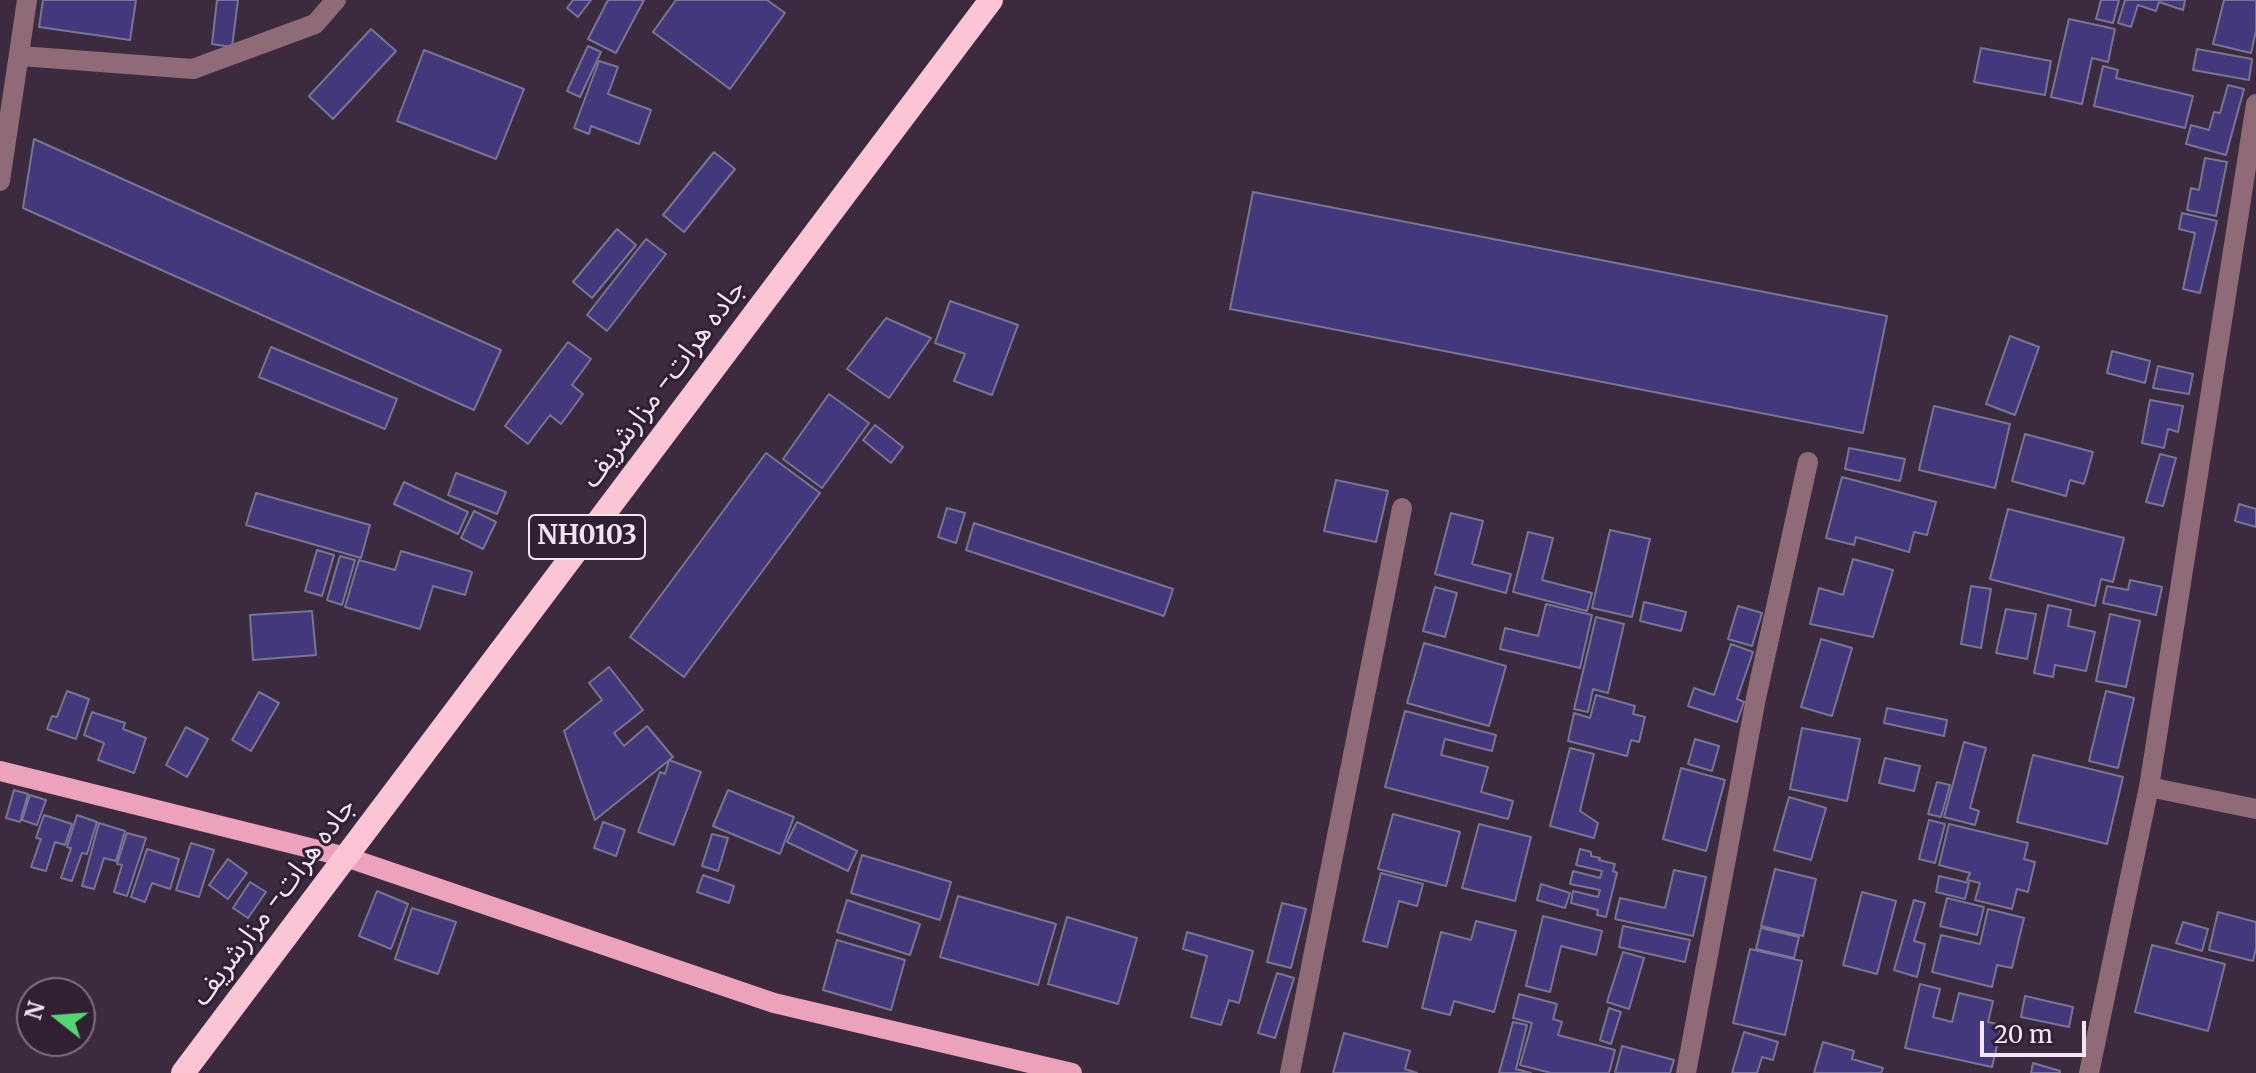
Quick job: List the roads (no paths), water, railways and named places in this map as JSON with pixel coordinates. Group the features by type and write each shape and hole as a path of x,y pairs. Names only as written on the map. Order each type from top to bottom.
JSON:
{"highway":[{"name":"جاده هرات- مزارشریف","path":"183,1073 991,0"}],"main road":[{"path":"0,771 346,857 774,1003 1072,1073"}],"street":[{"path":"0,181 27,0"},
{"path":"21,56 193,69 315,24 336,0"},
{"path":"2089,1073 2149,787 2256,104"},
{"path":"1686,1073 1756,698 1808,462"},
{"path":"1290,1073 1402,508"},
{"path":"2149,787 2256,809"}]}
